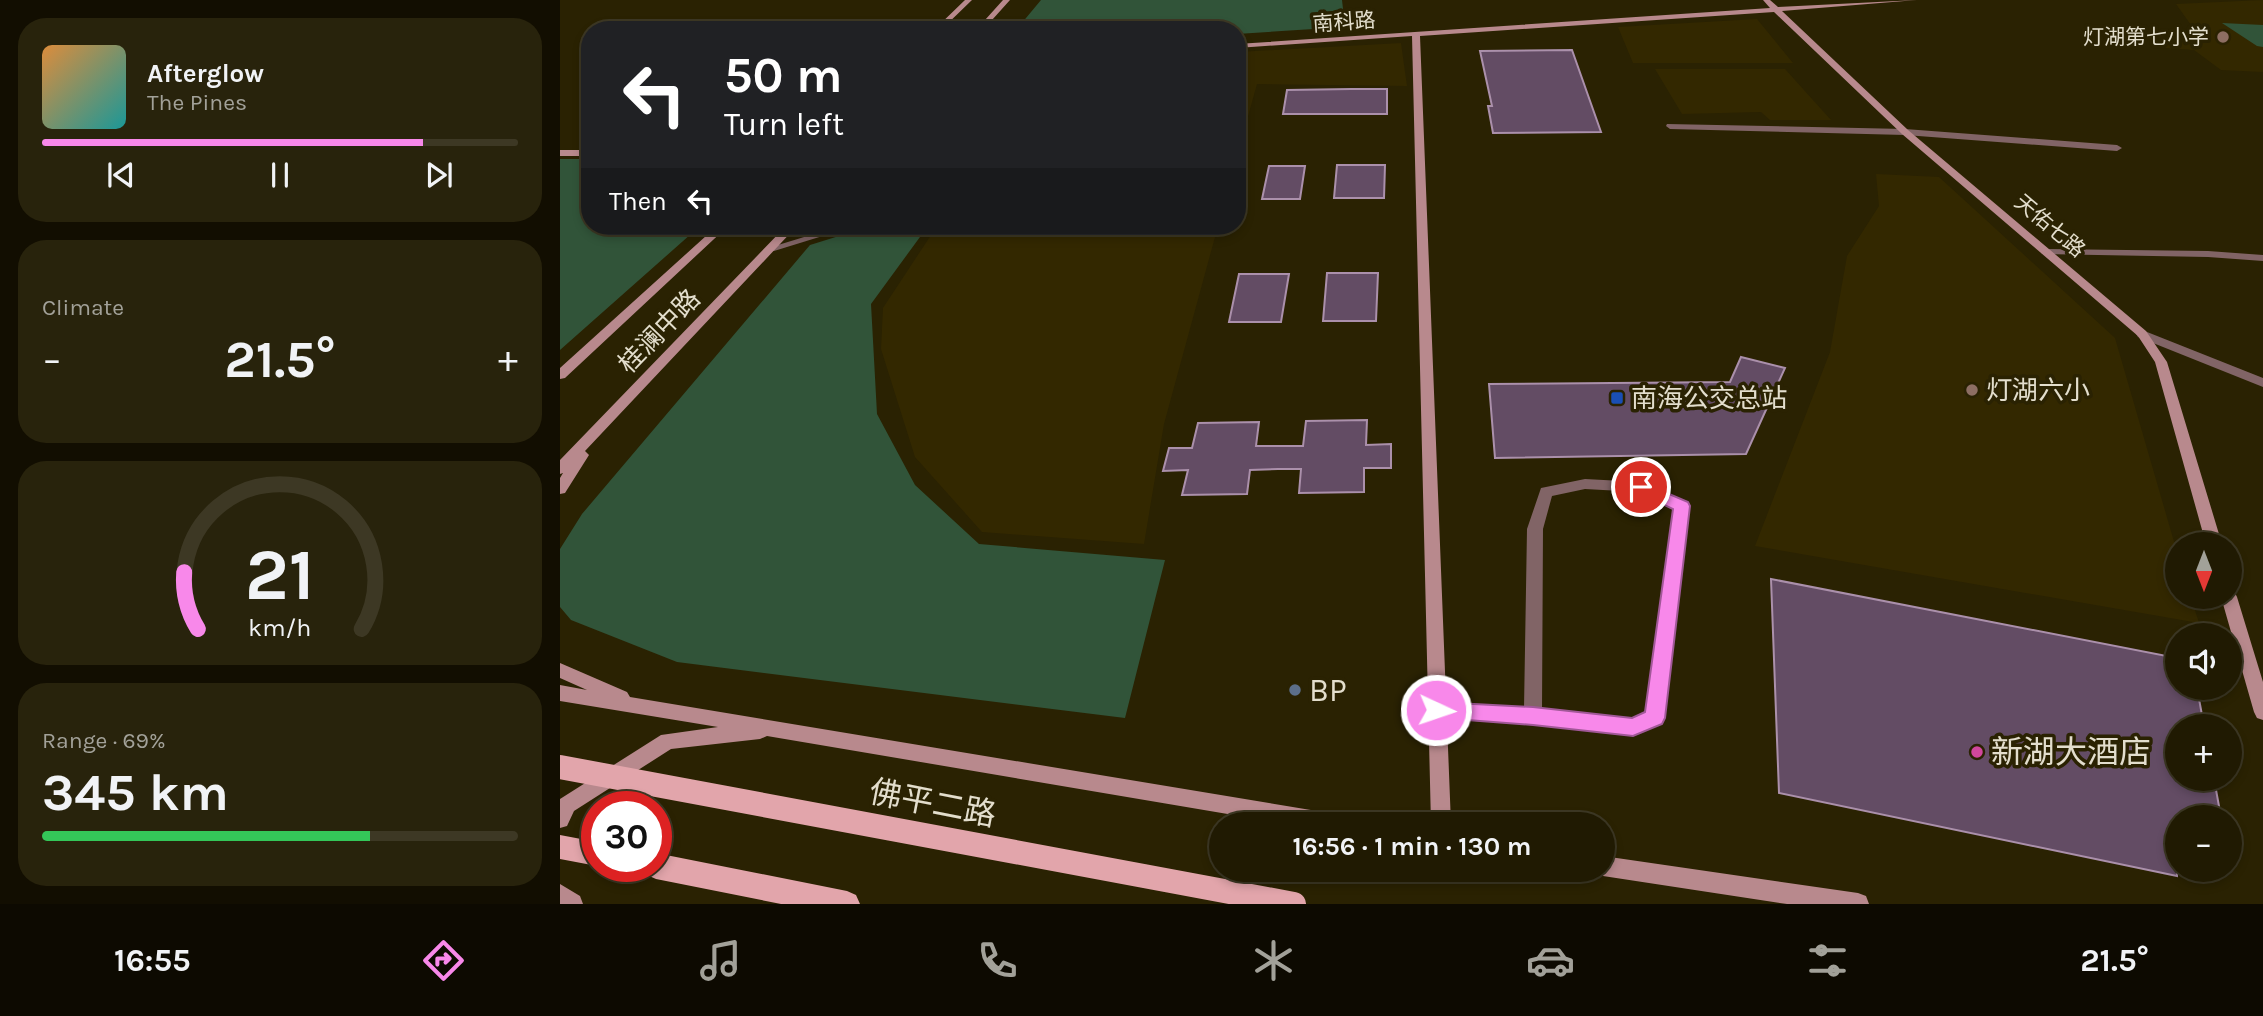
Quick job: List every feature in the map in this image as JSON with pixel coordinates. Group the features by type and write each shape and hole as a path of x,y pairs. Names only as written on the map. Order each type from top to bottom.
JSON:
{"main road":[{"name":"佛平二路","path":"560,767 1294,904"},
{"path":"560,847 581,851"},
{"path":"672,869 847,904"}],"street":[{"path":"947,21 970,0"},
{"path":"987,21 1007,0"},
{"name":"天佑七路","path":"1766,0 1905,132 2142,334 2161,362 2211,532"},
{"name":"南科路","path":"1246,45 1914,0"},
{"path":"1416,35 1440,812"},
{"path":"1670,126 1905,132 2117,148"},
{"path":"560,153 581,153"},
{"name":"桂澜中路","path":"560,375 713,235"},
{"name":"桂澜中路","path":"560,469 783,235"},
{"path":"770,249 819,235"},
{"path":"2046,252 2208,254 2263,258"},
{"path":"2142,334 2263,383"},
{"path":"560,489 598,430"},
{"path":"1436,710 1533,716 1633,727 1655,718 1682,506 1641,487 1585,484 1546,492 1535,529 1533,716"},
{"path":"2233,609 2263,712"},
{"path":"560,670 638,705"},
{"path":"560,693 1270,812"},
{"path":"560,819 567,805 668,741 779,729"},
{"path":"1615,868 1858,904"},
{"path":"560,895 572,904"}],"shaded area":[{"name":"灯湖第七小学","path":"2263,0 2263,72 2221,70 2194,50 2165,48 2158,40 2185,41 2180,34 2196,32 2176,4"},
{"path":"1757,19 1793,63 1633,63 1618,27"},
{"path":"1401,43 1407,86 1257,84 1246,124 1246,52"},
{"path":"1655,69 1785,69 1831,120 1770,120 1761,112 1682,114"},
{"name":"灯湖六小","path":"1876,174 1939,177 2115,338 2171,532 2165,532 2165,609 2195,609 2199,623 1755,546 1830,352 1847,256 1879,206"},
{"path":"931,235 1216,235 1164,424 1144,544 982,532 915,457 881,349 883,308"}],"green space":[{"path":"1041,0 1342,0 1345,27 1246,33 1246,21 1024,21"},
{"path":"2222,23 2263,25 2263,47 2257,46"},
{"path":"560,159 581,159 581,235 690,235 560,350"},
{"path":"842,235 921,235 871,304 877,414 915,485 979,544 1165,560 1125,718 677,662 571,620 560,607 560,549 582,514 810,245"}],"building":[{"path":"1572,50 1601,132 1493,133 1488,106 1492,106 1480,51"},
{"path":"1387,89 1387,114 1283,114 1287,90"},
{"path":"1337,165 1385,165 1384,198 1334,198"},
{"path":"1269,166 1305,166 1300,199 1262,199"},
{"path":"1327,273 1378,273 1376,321 1323,321"},
{"path":"1239,274 1289,274 1281,322 1229,322"},
{"path":"1741,357 1785,368 1746,454 1495,458 1489,384 1730,382"},
{"path":"1367,420 1366,445 1391,444 1391,468 1364,468 1364,492 1299,493 1301,469 1278,469 1250,470 1247,494 1182,495 1188,470 1163,471 1169,448 1192,448 1198,423 1259,422 1256,446 1303,446 1306,421"},
{"name":"新湖大酒店","path":"1771,579 2165,656 2165,700 2199,700 2202,714 2165,714 2165,791 2216,791 2219,805 2165,805 2165,873 1779,793"}],"place":[{"name":"灯湖第七小学","path":"2223,37"},
{"name":"灯湖六小","path":"1972,390"},
{"name":"南海公交总站","path":"1617,398"},
{"name":"BP","path":"1295,690"},
{"name":"新湖大酒店","path":"1977,752"}],"route":[{"path":"1436,710 1533,716 1633,727 1655,718 1682,506 1641,487"}]}
